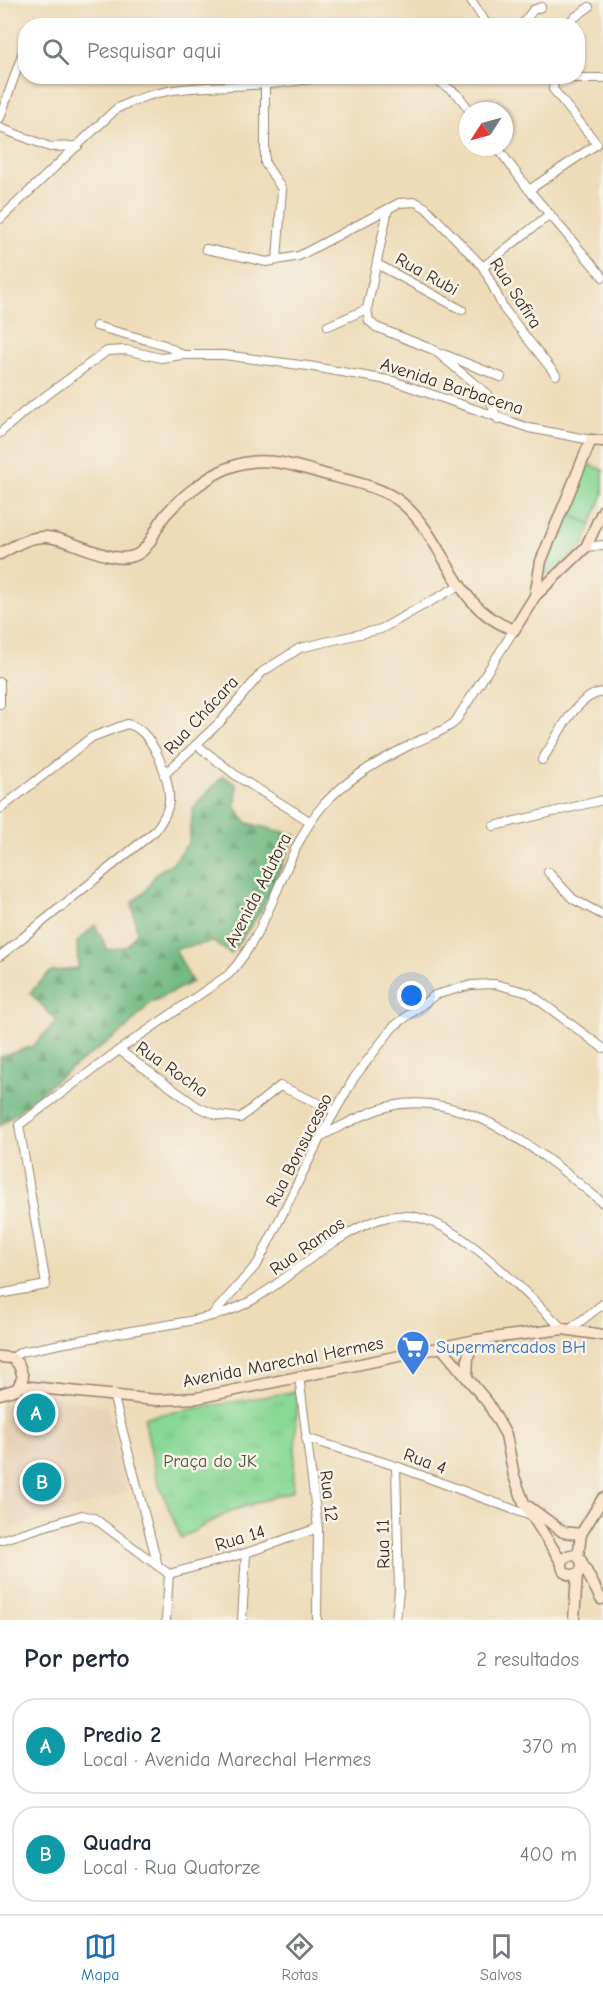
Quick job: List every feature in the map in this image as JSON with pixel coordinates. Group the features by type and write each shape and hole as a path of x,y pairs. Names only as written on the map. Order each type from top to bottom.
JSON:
{"street":[{"path":"471,0 483,18"},
{"path":"527,18 533,10 541,7"},
{"path":"574,18 589,7"},
{"path":"0,118 18,66"},
{"path":"585,78 603,78"},
{"path":"0,219 116,109 136,98 158,91 265,84 265,163 282,189 277,260"},
{"path":"442,84 458,95 463,102"},
{"path":"529,190 600,142 553,89 552,84"},
{"path":"0,128 50,147 78,146"},
{"path":"504,156 529,190 603,277"},
{"name":"Rua Safira","path":"206,249 267,262 299,256 388,208 399,203 416,202 426,208 483,267 504,309 556,375"},
{"path":"388,208 367,309 369,321 376,327 501,377"},
{"path":"483,267 550,214"},
{"name":"Rua Rubi","path":"377,264 462,310"},
{"path":"328,326 367,309"},
{"path":"96,326 165,345 182,355"},
{"name":"Avenida Barbacena","path":"0,433 25,411 107,351 126,350 161,358 182,355 224,355 297,364 393,381 529,429 603,441"},
{"path":"434,350 487,394 498,419"},
{"path":"535,596 541,561 591,440"},
{"path":"0,554 23,541 45,536 111,556 127,558 139,554 165,515 208,480 228,468 253,461 285,462 381,492 401,502 417,519 460,585 483,615 514,630"},
{"path":"586,547 603,510"},
{"path":"586,547 603,545"},
{"name":"Avenida Adutora","path":"0,1294 46,1285 20,1125 119,1050 228,975 237,966 263,923 311,822 326,803 358,774 411,744 448,728 455,722 535,596 586,547"},
{"name":"Rua Chácara","path":"0,956 155,831 164,818 169,801 164,775 222,721 262,672 300,648 381,628 460,585"},
{"path":"0,682 0,704"},
{"path":"542,760 578,707 592,693 603,692"},
{"path":"0,809 92,738 128,724 145,733 162,766 164,775"},
{"path":"197,745 238,777 311,822"},
{"path":"494,826 603,800"},
{"path":"548,872 573,899 603,915"},
{"name":"Rua Bonsucesso","path":"211,1316 258,1263 321,1136 354,1078 393,1027 435,995 471,985 495,984 529,993 603,1048"},
{"name":"Rua Rocha","path":"119,1050 198,1107 217,1115 240,1118 280,1086 335,1111"},
{"path":"321,1136 378,1110 403,1104 449,1108 484,1121 517,1138 549,1159 603,1203"},
{"name":"Rua Ramos","path":"211,1316 246,1304 274,1287 335,1241 372,1221 394,1216 413,1216 438,1224 462,1236 566,1329"},
{"path":"566,1329 603,1304"},
{"path":"0,1394 12,1392 21,1386 21,1370 6,1358 21,1352 211,1316"},
{"name":"Avenida Marechal Hermes","path":"21,1386 156,1400 197,1398 443,1349 476,1340 566,1329 603,1335"},
{"path":"467,1378 468,1356 476,1340"},
{"path":"443,1349 488,1403 506,1435 514,1476 531,1516 562,1563 602,1599"},
{"name":"Rua 12","path":"299,1376 318,1528 317,1620"},
{"path":"113,1394 158,1566"},
{"name":"Rua 4","path":"306,1438 396,1466 531,1516"},
{"name":"Rua 11","path":"396,1466 399,1591 396,1620"},
{"path":"602,1599 579,1558 581,1534 603,1498"},
{"path":"524,1503 553,1526 568,1533 581,1534"},
{"path":"0,1540 82,1515 94,1518 170,1574 166,1620"},
{"name":"Rua 14","path":"170,1574 246,1553 318,1528"},
{"path":"242,1620 246,1553"},
{"path":"562,1563 568,1556 579,1558"},
{"path":"574,1620 575,1573 582,1563 579,1558"}],"shaded area":[{"path":"55,1397 107,1406 126,1493 10,1528 0,1487 0,1449 3,1448 0,1405"}],"green space":[{"path":"588,464 603,470 603,494 591,524 568,514"},
{"path":"568,514 591,524 584,544 548,577 547,567"},
{"path":"223,776 237,785 236,808 247,823 296,835 261,911 231,954 213,942 175,949 192,982 150,1003 125,1030 62,1075 0,1126 0,1057 33,1046 57,1021 30,993 50,972 78,968 77,942 95,925 108,950 127,946 137,932 132,903 146,890 156,873 174,862 189,842 193,808"},
{"name":"Praça do JK","path":"298,1391 293,1491 231,1511 181,1538 156,1477 144,1417"}],"place":[{"name":"Supermercados BH","path":"413,1376"},
{"name":"Predio 2","path":"36,1413"},
{"name":"Quadra","path":"42,1482"}]}
